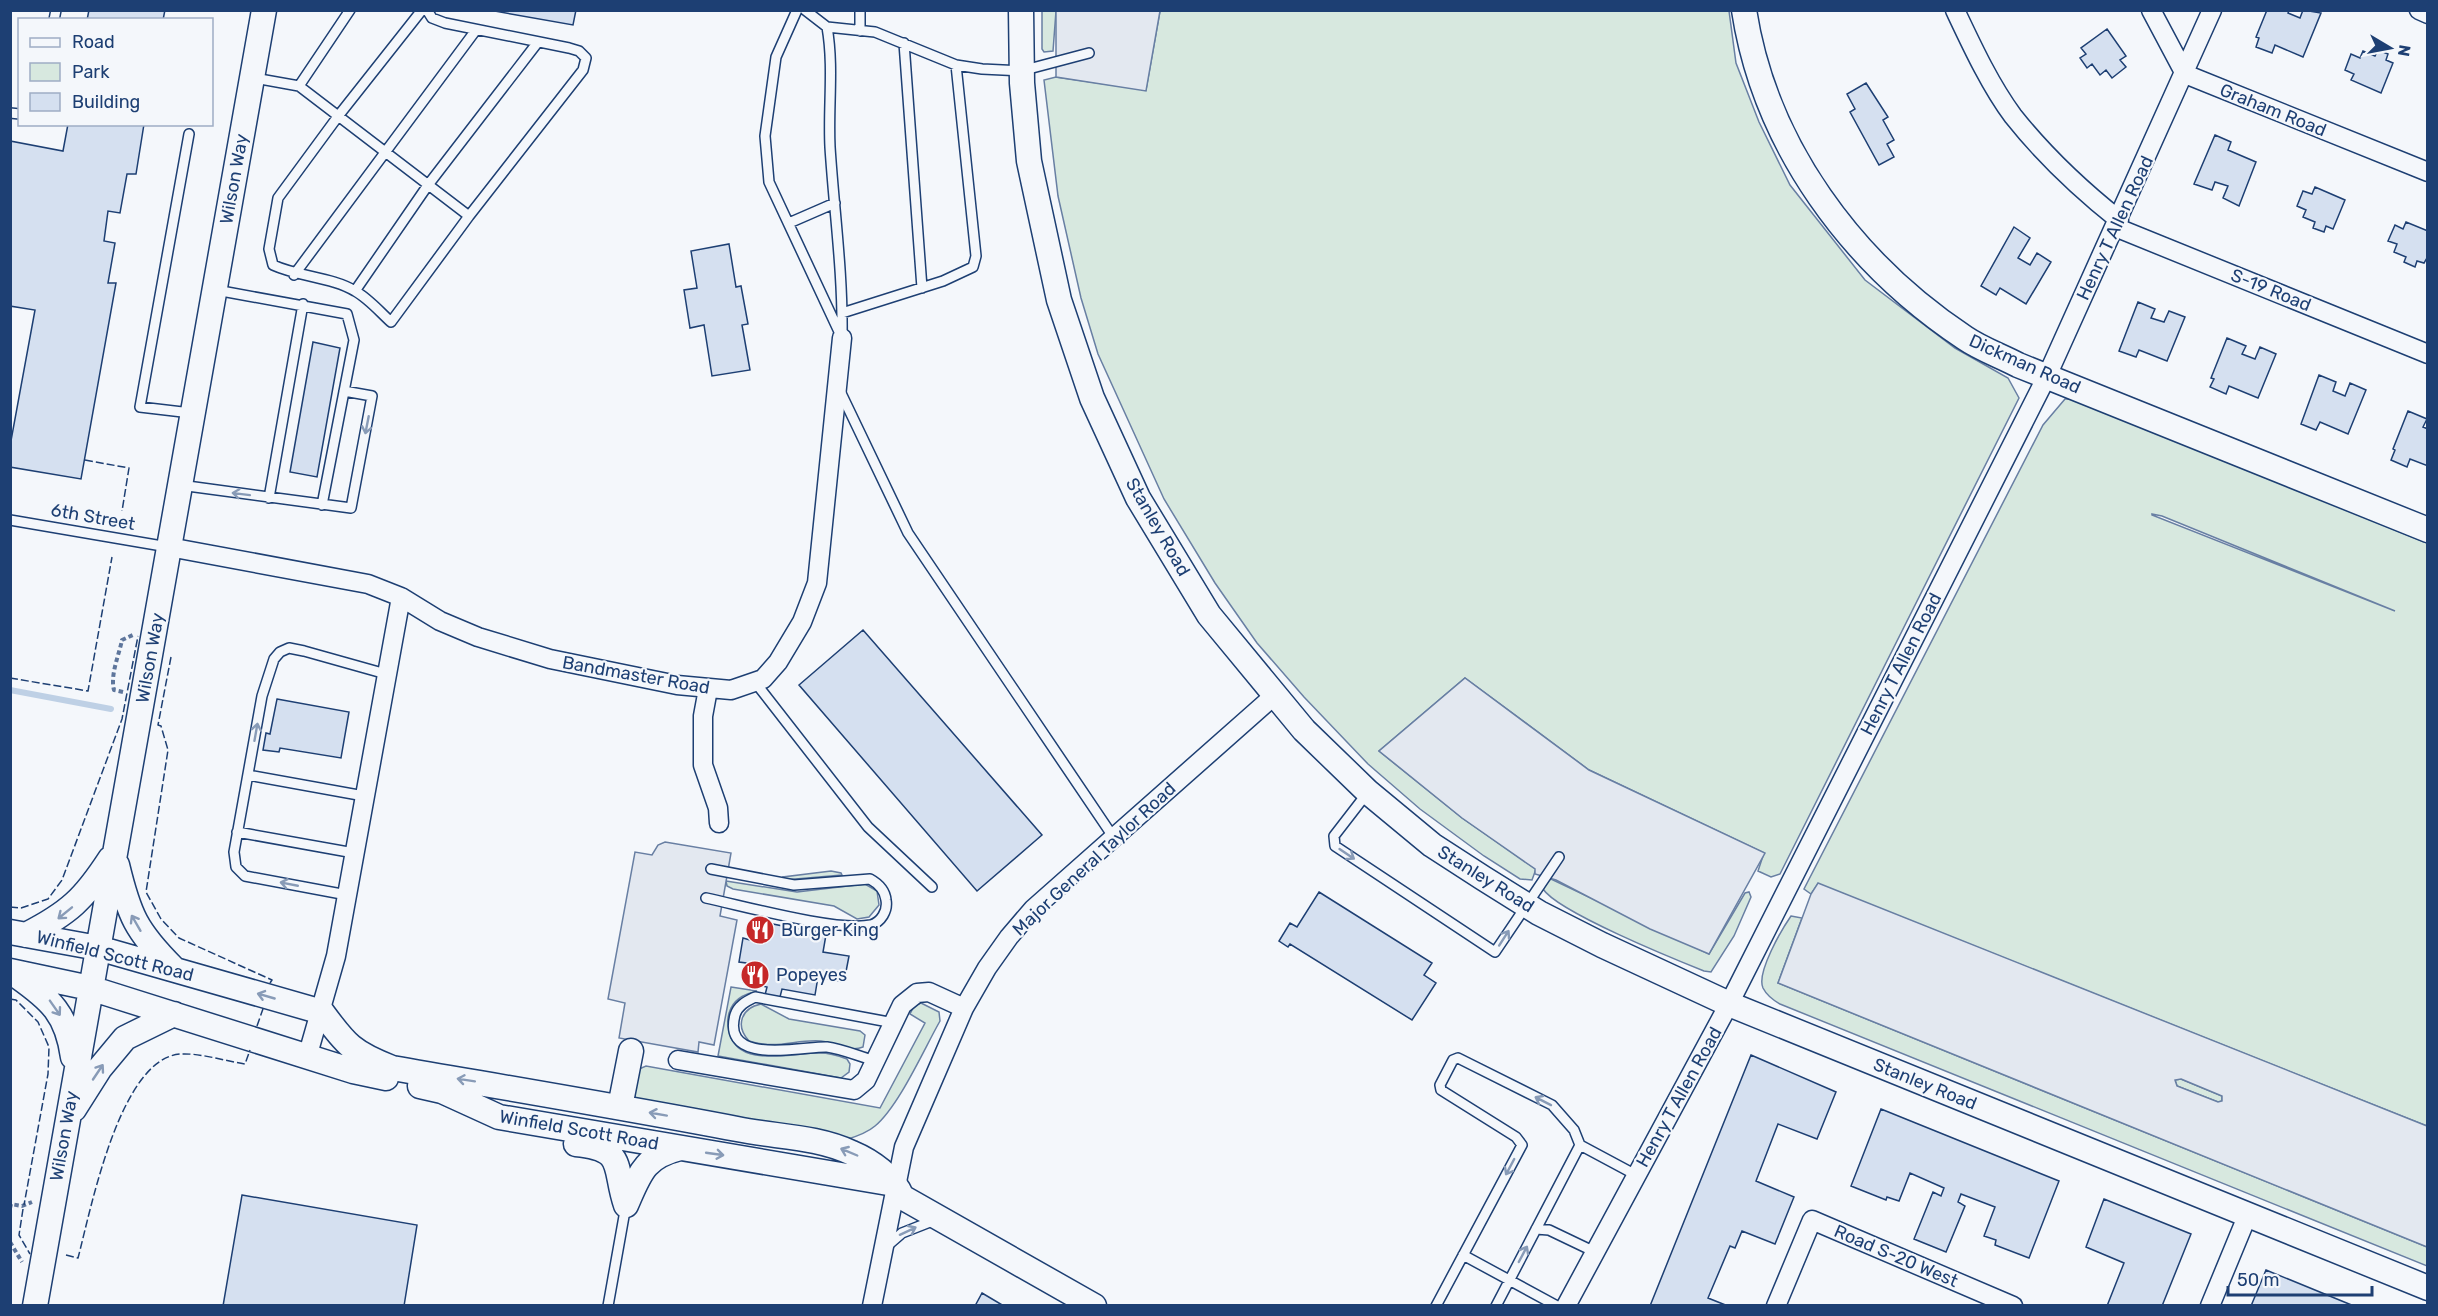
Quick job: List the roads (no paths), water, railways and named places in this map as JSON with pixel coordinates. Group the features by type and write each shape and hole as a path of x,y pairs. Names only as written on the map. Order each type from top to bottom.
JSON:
{"street":[{"name":"Wilson Way","path":"35,1305 264,10"},
{"name":"Stanley Road","path":"1021,10 1022,70 1029,160 1059,300 1092,398 1138,498 1209,615 1304,730 1368,792 1432,844 1527,904 1602,945 1729,1004 2427,1288"},
{"name":"Dickman Road","path":"1744,10 1756,62 1776,119 1794,155 1820,198 1851,239 1886,276 1925,310 1959,334 2018,365 2427,530"},
{"name":"S-19 Road","path":"1956,10 1970,42 2012,115 2056,165 2117,224 2427,354"},
{"path":"2151,10 2185,74"},
{"name":"Henry T Allen Road","path":"1566,1305 1729,1004 2047,376 2185,74 2211,10"},
{"path":"2420,10 2427,14"},
{"name":"Graham Road","path":"2185,74 2427,172"},
{"name":"Bandmaster Road","path":"169,547 368,584 401,597 459,629 550,659 708,689 730,690 763,679 791,645 817,583 842,338"},
{"path":"308,1054 322,1012 336,956 401,597"},
{"path":"708,689 703,716 703,765 718,808 719,823"},
{"name":"Major General Taylor Road","path":"872,1305 881,1251 904,1147 964,1008 987,968 1009,937 1034,909 1276,694"},
{"path":"18,933 59,918 77,903 114,852"},
{"path":"114,852 127,909 155,951 172,968"},
{"name":"Winfield Scott Road","path":"18,933 98,948 322,1012"},
{"path":"10,971 50,1000 65,1022 75,1071"},
{"name":"Winfield Scott Road","path":"10,971 90,988 308,1054 353,1071 442,1090 499,1117 897,1185"},
{"path":"678,1060 854,1090 866,1080 902,1005 917,993 929,992 964,1008"},
{"path":"322,1012 345,1044 362,1056 392,1068 620,1107 754,1133 817,1140 851,1152 897,1185 902,1197 1094,1305"},
{"path":"67,1121 100,1068 125,1038 174,1014"},
{"path":"620,1107 631,1051"},
{"path":"499,1117 524,1133 553,1141 604,1149 614,1158 620,1171 619,1185 626,1205"},
{"path":"626,1205 650,1159 660,1153 680,1148"},
{"path":"2210,1305 2248,1214"},
{"name":"Road S-20 West","path":"1776,1305 1812,1220 2013,1305"}],"lane":[{"path":"299,86 350,10"},
{"path":"423,10 339,115 278,198 269,249 273,266 294,275 326,280 355,291 391,322 469,216 584,70 586,58 579,51 445,23 432,18 427,10"},
{"path":"797,10 776,57 765,136 769,182 819,294 842,338"},
{"path":"804,10 827,27 875,32 956,65 1022,70 1089,53"},
{"path":"860,10 860,31"},
{"path":"827,27 831,50 830,144 842,338"},
{"path":"294,275 476,30"},
{"path":"355,291 428,185 538,42"},
{"path":"904,43 922,288"},
{"path":"842,314 922,288 973,267 976,256 956,65"},
{"path":"252,78 299,86 469,216"},
{"path":"189,134 140,406 193,414"},
{"path":"789,223 835,203"},
{"path":"214,289 347,314 354,340 322,505"},
{"path":"269,498 303,304"},
{"path":"838,385 908,533 1114,838"},
{"path":"180,485 351,508 372,396 344,391"},
{"name":"6th Street","path":"10,520 169,547"},
{"path":"347,895 244,876 236,867 234,852 237,832 262,696 274,659 280,652 289,648 304,651 386,674"},
{"path":"755,682 868,827 932,887"},
{"path":"248,775 364,796"},
{"path":"1368,792 1334,836 1335,846 1495,952 1558,857"},
{"path":"237,832 354,853"},
{"path":"706,898 846,926 873,924 882,918 887,903 885,892 870,879 794,885 711,869"},
{"path":"876,1061 830,1048 782,1052 757,1049 739,1038 734,1028 735,1015 738,1008 755,997 894,1023"},
{"path":"1436,1305 1522,1145 1516,1137 1441,1090 1440,1085 1453,1060 1458,1058 1552,1106 1574,1130 1580,1145 1636,1175"},
{"path":"1496,1305 1580,1145"},
{"path":"608,1305 626,1205"},
{"path":"881,1251 902,1233 940,1218"},
{"path":"1536,1228 1548,1230 1595,1252"},
{"path":"1463,1255 1557,1305"}],"waterway":[{"path":"10,690 111,709"}],"place":[{"name":"Burger King","path":"760,930"},
{"name":"Popeyes","path":"755,975"}]}
